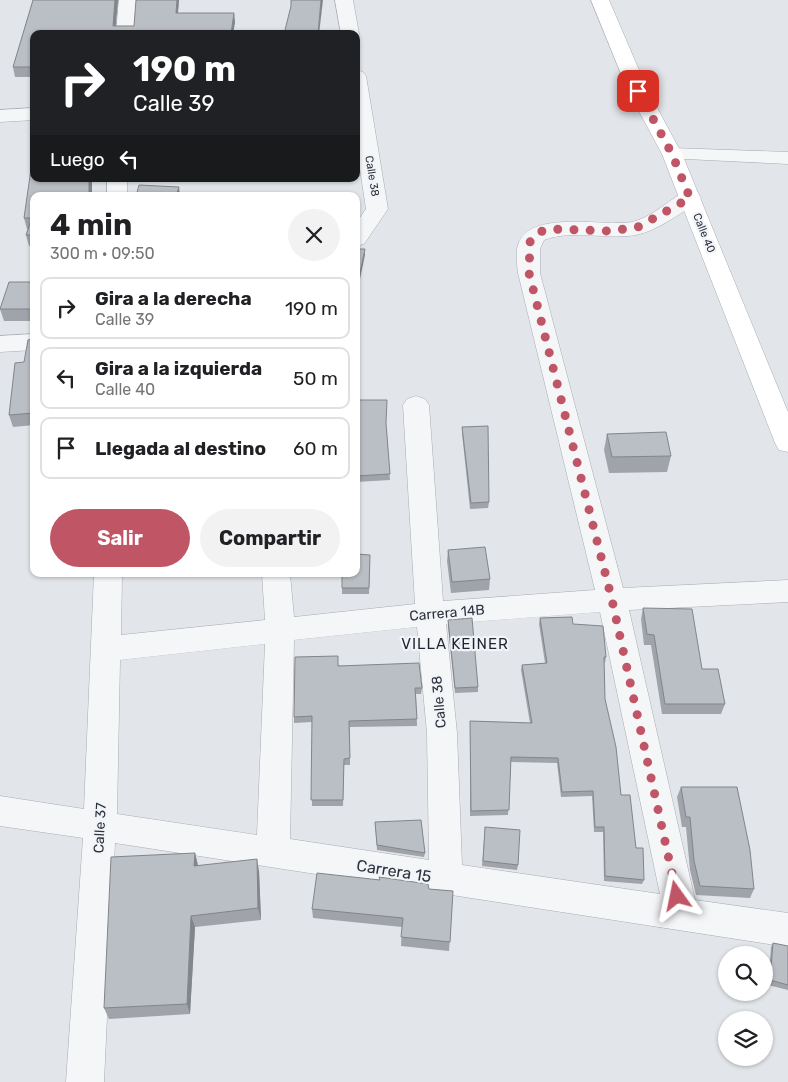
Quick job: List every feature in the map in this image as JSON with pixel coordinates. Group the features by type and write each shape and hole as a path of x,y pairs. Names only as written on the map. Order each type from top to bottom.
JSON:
{"street":[{"path":"125,30 128,0"},
{"path":"344,0 349,30"},
{"name":"Calle 40","path":"600,0 638,91 672,154 788,443"},
{"path":"0,116 30,114"},
{"name":"Calle 38","path":"360,115 378,209 360,234"},
{"path":"672,154 788,158"},
{"path":"681,914 612,600 529,273 530,242 539,232 551,229 610,231 638,227 690,198"},
{"path":"0,344 30,342"},
{"name":"Calle 38","path":"416,405 430,614 442,733 446,879"},
{"name":"Calle 37","path":"84,1082 100,827 108,577"},
{"path":"273,853 280,630 276,577"},
{"name":"Carrera 14B","path":"107,649 430,614 612,600 788,591"},
{"name":"Carrera 15","path":"0,811 788,930"}],"building":[{"path":"33,0 115,0 113,26 134,26 136,0 177,0 176,13 234,13 232,30 30,30 30,67 13,67"},
{"path":"291,0 321,0 318,30 285,30"},
{"path":"30,176 30,182 89,182 89,192 30,192 30,218 24,218"},
{"path":"139,185 179,187 177,192 137,192"},
{"path":"30,224 30,235 26,235"},
{"path":"360,249 365,249 360,273"},
{"path":"9,282 30,282 30,309 0,309"},
{"path":"30,339 30,413 9,415 15,363 24,362 28,340"},
{"path":"360,400 387,400 386,423 390,474 360,476"},
{"path":"488,426 489,502 471,503 462,427"},
{"path":"666,432 671,456 612,457 607,434"},
{"path":"485,547 490,579 452,582 448,550"},
{"path":"360,554 370,555 369,588 342,588 342,577 360,577"},
{"path":"643,608 692,609 702,669 718,669 725,704 665,704 654,635 647,634"},
{"path":"572,617 573,624 603,626 606,657 604,657 605,699 616,747 621,795 630,795 636,848 643,848 644,880 605,876 604,827 595,827 593,791 562,792 558,758 511,757 509,810 471,811 470,721 532,723 522,665 547,663 540,618"},
{"path":"472,618 478,687 455,688 448,620"},
{"path":"338,656 338,666 419,663 422,688 415,688 417,719 349,721 350,758 344,759 343,800 311,800 312,716 294,717 295,657"},
{"path":"681,787 737,787 750,850 754,889 700,886 694,861 690,817 686,817"},
{"path":"421,820 425,853 377,845 375,822"},
{"path":"485,827 520,830 518,865 483,861"},
{"path":"195,853 194,866 257,859 258,908 191,916 187,1004 104,1008 111,857"},
{"path":"317,873 380,880 379,877 428,884 429,889 453,891 450,942 401,937 403,918 312,909"},
{"path":"773,943 788,946 788,985 773,981"}],"district":[{"name":"VILLA KEINER","path":"455,644"}],"route":[{"path":"638,91 672,154 690,198 638,227 610,231 551,229 539,232 530,242 529,273 612,600 677,896"}]}
